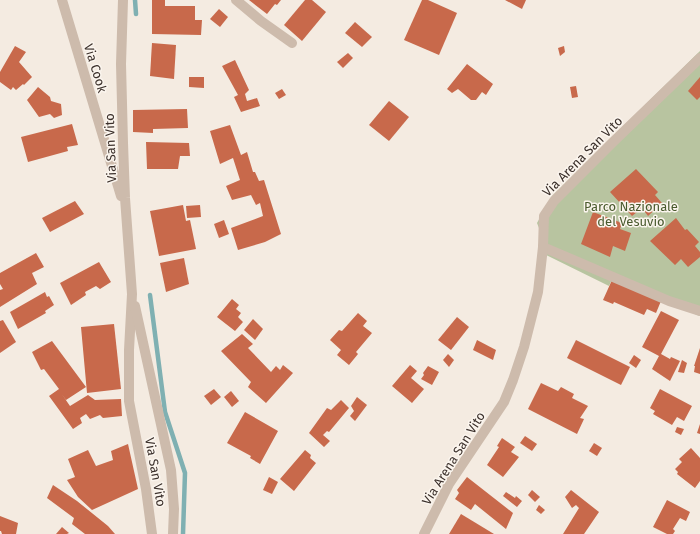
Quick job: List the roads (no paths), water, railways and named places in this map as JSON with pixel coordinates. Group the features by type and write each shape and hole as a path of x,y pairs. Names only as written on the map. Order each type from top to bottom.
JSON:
{"street":[{"name":"Via Cook","path":"62,0 126,213"},
{"name":"Via San Vito","path":"123,0 121,64 123,143 132,294 129,350 129,401 145,481 152,534"},
{"path":"236,0 261,21 292,43"},
{"name":"Via Arena San Vito","path":"424,534 449,484 504,402 513,380 524,347 538,292 543,247 544,216 554,202 612,143 700,58"},
{"path":"543,247 669,301 700,311"},
{"name":"Via San Vito","path":"132,294 171,470 174,509 173,534"}],"waterway":[{"path":"135,0 136,14"},
{"path":"150,295 165,412 185,473 183,534"}],"park label":[{"name":"Parco Nazionale del Vesuvio","path":"631,214"}]}
